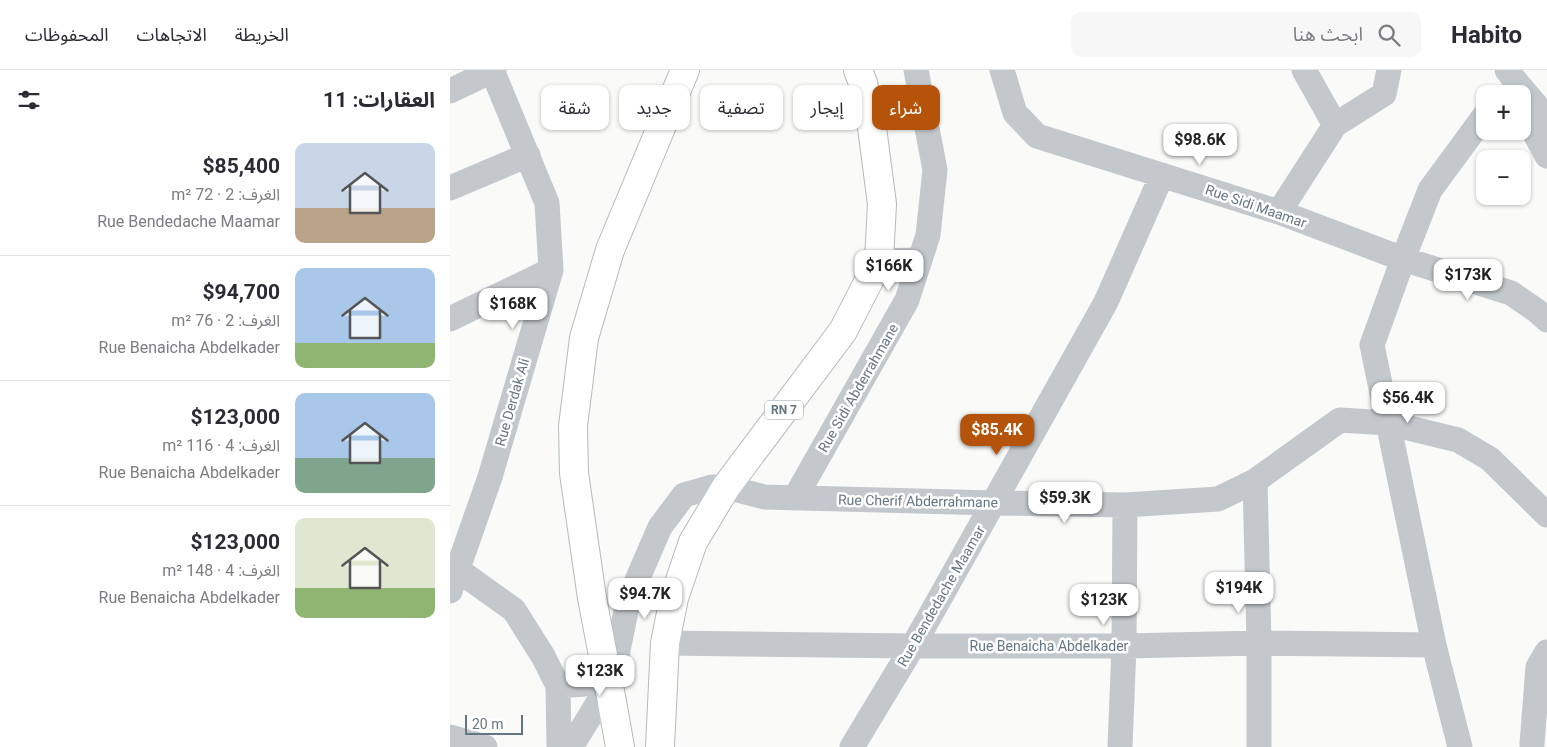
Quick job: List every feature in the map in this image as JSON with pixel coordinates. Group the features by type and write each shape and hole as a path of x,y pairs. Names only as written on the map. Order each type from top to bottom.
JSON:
{"main road":[{"path":"620,747 592,598 574,473 574,426 584,338 610,250 685,70"},
{"name":"RN 7","path":"660,747 665,644 674,598 693,542 726,487 843,331 879,260 882,204 871,120 858,70"}],"street":[{"path":"450,91 493,70"},
{"name":"Rue Derdak Ali","path":"453,576 490,477 551,270 548,203 493,70"},
{"name":"Rue Sidi Abderrahmane","path":"795,498 907,300 928,235 935,170 916,70"},
{"name":"Rue Sidi Maamar","path":"1002,70 1015,113 1037,136 1279,212 1403,259 1511,293 1547,320"},
{"path":"1304,70 1335,125"},
{"path":"1279,212 1335,125 1384,94 1389,70"},
{"path":"1508,83 1547,118"},
{"path":"1460,747 1434,645 1372,345 1430,190 1476,127"},
{"path":"1531,127 1547,156"},
{"path":"450,188 528,155"},
{"name":"Rue Bendedache Maamar","path":"852,747 913,646 1106,302 1162,175"},
{"path":"879,260 920,260"},
{"path":"450,319 551,270"},
{"name":"Rue Cherif Abderrahmane","path":"726,487 764,497 994,503 1124,505 1218,498 1255,481 1340,420 1388,422 1458,440 1490,460 1547,515"},
{"path":"1255,481 1259,644 1259,747"},
{"path":"571,747 612,680 628,601 660,527 684,495 712,487 726,487"},
{"path":"1120,747 1124,646 1124,505"},
{"path":"453,576 514,610 544,656 558,686 559,747"},
{"name":"Rue Benaicha Abdelkader","path":"665,644 913,646 1434,645"},
{"path":"558,686 585,684 618,652"},
{"path":"1535,745 1538,666 1547,652"},
{"path":"450,738 485,747"}]}
